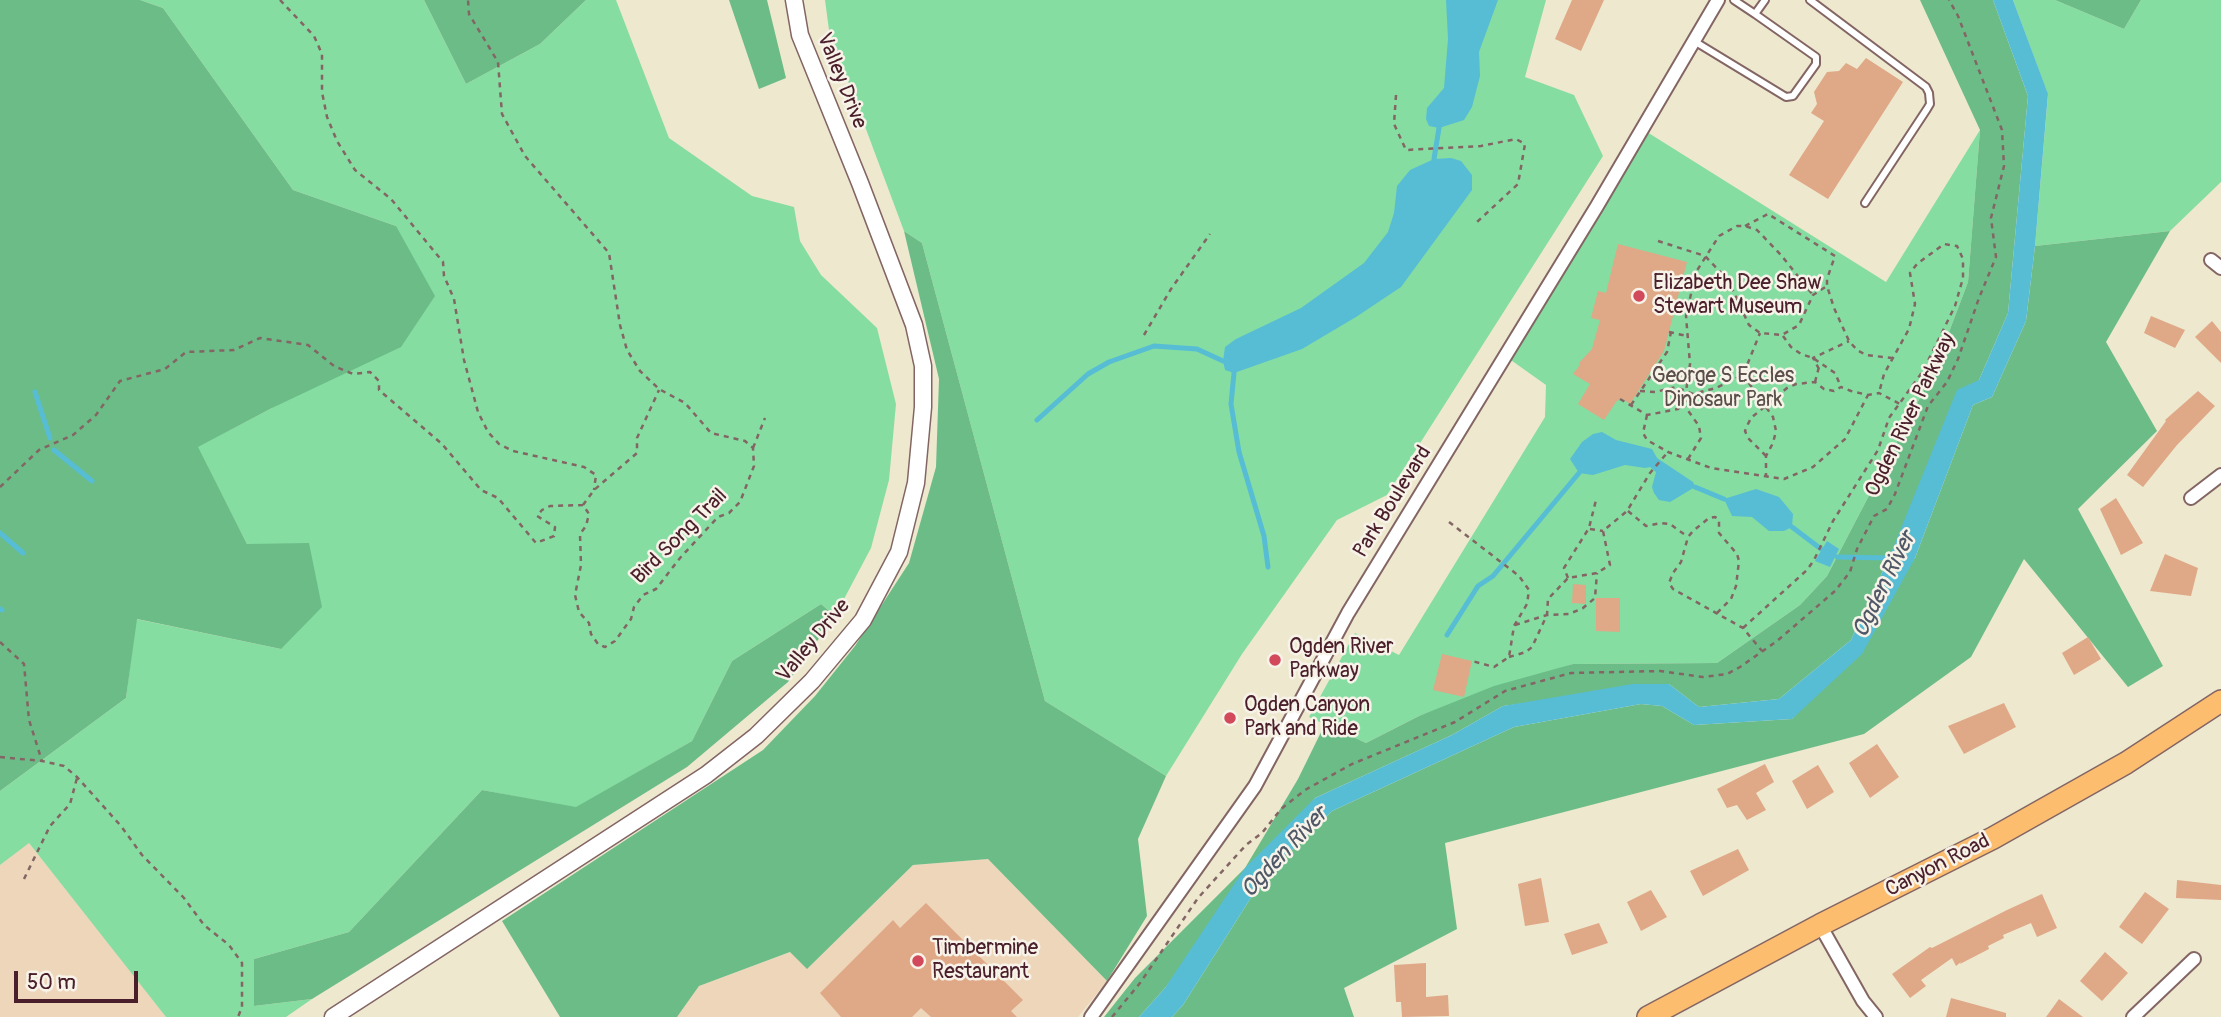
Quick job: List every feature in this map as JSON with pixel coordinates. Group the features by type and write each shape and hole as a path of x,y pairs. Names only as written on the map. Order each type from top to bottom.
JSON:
{"main road":[{"name":"Canyon Road","path":"1648,1017 1820,925 1993,838 2126,763 2221,701"}],"street":[{"name":"Valley Drive","path":"334,1017 706,775 755,736 812,681 863,620 899,552 916,483 923,407 923,366 914,325 800,35 794,0"},
{"name":"Park Boulevard","path":"1091,1017 1255,786 1348,613 1568,254 1718,0"},
{"path":"2191,498 2221,475"},
{"path":"1820,925 1863,1001 1876,1017"},
{"path":"2133,1017 2194,959"}],"lane":[{"path":"1694,41 1786,97 1793,96 1816,64 1816,57 1734,0"},
{"path":"1755,14 1765,0"},
{"path":"1810,0 1926,87 1930,98 1927,110 1865,203"}],"path":[{"path":"280,0 314,36 322,54 327,117 337,141 355,170 391,199 443,262 444,276 454,299 464,359 478,412 488,432 499,444 513,451 584,467 596,475 594,490"},
{"path":"468,0 469,13 498,62 502,114 525,156 609,253 620,325 627,350 640,371 659,389 685,403 711,433 745,441 753,448 765,418"},
{"name":"Ogden River Parkway","path":"1112,1017 1140,983 1198,898 1281,809 1305,790 1352,764 1455,722 1505,691 1571,673 1661,671 1703,677 1727,674 1762,651 1835,591 1850,572 1857,549 1874,516 1887,509 1895,494 1928,406 1947,382 1958,359 1996,257 1991,218 2004,166 2002,131 1958,16 1949,0"},
{"path":"1396,95 1394,124 1406,150 1481,146 1516,139 1525,145 1518,184 1478,222"},
{"path":"1745,226 1768,214 1835,256 1827,286 1849,341 1866,355 1892,358"},
{"path":"1688,459 1701,438 1699,426 1684,405 1690,364 1686,316 1696,272 1719,236 1737,226 1757,230 1781,255 1812,295"},
{"path":"1144,335 1171,289 1210,234"},
{"path":"1658,241 1705,256 1728,280 1749,325 1760,333 1782,335 1799,325 1812,295 1827,286"},
{"path":"1743,628 1814,561 1833,521 1878,450 1889,418 1923,371 1955,306 1963,278 1963,259 1957,246 1944,244 1917,264 1910,273 1915,304 1909,330 1884,374 1879,393"},
{"path":"1630,405 1667,352 1670,332 1687,336"},
{"path":"1620,399 1647,415 1678,409 1693,394 1716,388 1743,374 1760,333"},
{"path":"1782,335 1791,347 1814,358 1835,373 1841,387 1868,395 1879,393 1900,404"},
{"path":"0,487 39,450 81,429 96,415 120,381 165,369 187,352 234,350 260,338 308,345 334,366 353,374 370,372 379,381 379,390 442,444 481,490 498,498 536,543 554,536 555,527 537,516 542,510 550,506 583,505 594,490 638,453 637,438 659,389"},
{"path":"1814,358 1849,341"},
{"path":"1814,358 1819,369"},
{"path":"1815,382 1820,363"},
{"path":"1743,374 1773,417 1776,431 1766,456 1766,477"},
{"path":"1766,456 1748,438 1745,431 1751,418 1787,388 1805,382 1815,382 1824,389 1834,391 1841,387"},
{"path":"1640,391 1655,392 1676,387 1693,394"},
{"path":"1647,415 1643,433 1647,440 1668,452 1711,468 1784,479 1813,467 1845,439 1868,395"},
{"name":"Bird Song Trail","path":"583,505 589,514 586,526 580,534 580,565 575,595 579,612 589,623 591,634 598,644 605,646 615,641 631,619 634,607 643,595 656,589 718,517 729,513 740,502 754,466 753,448"},
{"path":"1604,531 1627,511 1650,473 1668,452"},
{"path":"1568,578 1564,568 1589,528 1596,500"},
{"path":"1627,511 1646,526 1670,524 1688,537"},
{"path":"1717,613 1731,599 1736,586 1739,561 1737,554 1719,533 1718,520 1715,517 1710,518 1688,537 1681,562 1669,583 1673,589 1743,628 1762,651"},
{"path":"1450,522 1520,576 1529,590 1527,604 1514,626 1509,657"},
{"path":"1589,528 1604,531"},
{"path":"1472,661 1493,667 1532,647 1548,615 1548,599 1568,578 1597,573 1610,565 1604,531"},
{"path":"1514,626 1548,615 1569,614 1583,608 1595,598 1597,573"},
{"path":"0,642 24,664 29,720 42,761"},
{"path":"0,757 64,766 77,777 121,826 142,855 184,898 204,925 229,945 242,962 242,1007 238,1017"},
{"path":"24,879 50,826 70,804 77,777"}],"shaded area":[{"path":"28,842 166,1017 0,1017 0,865"},
{"path":"988,859 1107,981 1078,1017 677,1017 699,986 791,952 808,968 913,865"}],"green space":[{"path":"0,0 140,0 163,8 293,190 396,226 435,296 401,347 272,408 198,447 247,544 309,543 322,607 281,649 137,619 126,698 0,791"},
{"path":"140,0 424,0 466,84 540,44 586,0 616,0 669,138 752,196 794,207 800,241 821,275 877,328 896,404 889,480 871,548 835,616 821,604 732,661 692,741 576,808 482,790 349,932 254,959 254,1006 312,999 286,1017 166,1017 29,843 0,865 0,791 126,698 136,619 281,649 247,544 197,447 272,408 396,226 293,190 163,8"},
{"path":"424,0 586,0 540,44 466,84"},
{"path":"729,0 767,0 786,78 759,89"},
{"path":"825,0 1546,0 1525,77 1574,95 1603,156 1387,495 1337,520 1242,654 1166,776 1045,701 922,243 904,231 829,30"},
{"path":"1920,0 1993,0 2028,96 2008,313 1979,380 1889,558 1851,640 1779,699 1699,707 1669,684 1503,706 1452,735 1315,798 1139,1017 1104,1017 1135,978 1245,868 1298,779 1325,724 1366,743 1419,716 1494,686 1573,664 1717,663 1800,605 1827,576 1935,369 1968,282 1980,130"},
{"path":"2013,0 2055,0 2124,29 2141,0 2221,0 2221,182 2170,231 2035,246 2048,95"},
{"path":"2055,0 2141,0 2124,29"},
{"name":"George S Eccles Dinosaur Park","path":"1980,130 1968,282 1935,369 1827,576 1800,605 1717,663 1573,664 1419,716 1366,743 1309,717 1355,633 1399,655 1545,417 1546,385 1508,358 1647,132 1886,282"},
{"path":"904,231 922,243 1045,701 1166,776 1138,839 1147,916 1107,981 988,859 913,865 807,969 790,952 699,986 677,1017 560,1017 502,921 763,750 815,696 855,646 909,563 936,467 939,379"},
{"path":"2170,231 2106,342 2157,431 2078,509 2163,666 2128,687 2024,559 1971,657 1864,734 1445,843 1457,929 1344,988 1354,1017 1172,1017 1183,1005 1264,877 1332,811 1514,727 1641,704 1662,706 1694,725 1792,719 1915,558 1973,405 1992,397 2026,321 2035,246"},
{"path":"821,604 835,616 788,682 687,767 312,999 254,1006 254,959 349,932 482,790 576,807 692,741 732,661"}],"water":[{"path":"1446,0 1498,0 1479,52 1480,76 1472,107 1464,120 1439,128 1429,126 1426,119 1427,108 1444,88 1448,39"},
{"name":"Ogden River","path":"1993,0 2013,0 2048,94 2026,321 1992,397 1973,405 1915,558 1862,654 1792,719 1694,725 1662,706 1641,704 1514,727 1332,811 1264,877 1183,1005 1172,1017 1139,1017 1165,988 1245,868 1315,798 1452,735 1503,706 1633,684 1669,684 1699,707 1779,699 1851,640 1889,558 1957,390 1979,380 2008,313 2028,96"},
{"path":"1451,158 1461,161 1472,175 1472,190 1401,287 1302,349 1234,373 1225,370 1225,347 1301,308 1364,263 1388,232 1394,213 1397,186 1410,170 1434,159"},
{"path":"1602,432 1616,440 1652,449 1657,458 1693,482 1695,487 1670,502 1659,500 1654,493 1652,487 1656,472 1650,467 1625,465 1593,475 1579,473 1570,459 1582,442 1593,434"},
{"path":"1756,489 1779,497 1793,514 1792,527 1784,531 1769,531 1752,517 1732,516 1724,499"},
{"path":"1827,541 1839,549 1830,567 1815,561"}],"building":[{"path":"1572,0 1604,0 1581,51 1555,39"},
{"path":"1866,58 1903,82 1828,199 1789,175 1824,121 1811,113 1817,104 1814,92 1827,72 1839,71 1846,63 1857,69"},
{"path":"1618,244 1687,262 1664,351 1630,404 1621,398 1604,420 1578,404 1590,384 1573,374 1592,349 1600,320 1591,318 1598,291 1606,293"},
{"path":"2151,316 2185,330 2175,348 2144,333"},
{"path":"2212,321 2221,332 2221,363 2195,337"},
{"path":"2198,391 2215,406 2177,445 2143,487 2127,475 2165,420"},
{"path":"2116,498 2143,543 2121,555 2100,509"},
{"path":"2165,554 2198,568 2191,596 2150,591"},
{"path":"1573,584 1586,585 1586,604 1572,603"},
{"path":"1596,598 1620,598 1620,632 1596,631"},
{"path":"2088,637 2101,659 2074,675 2062,653"},
{"path":"1442,654 1472,661 1464,697 1433,690"},
{"path":"2004,703 2016,727 1964,754 1948,726"},
{"path":"1877,744 1899,777 1870,798 1849,763"},
{"path":"1765,764 1774,782 1756,793 1766,810 1747,820 1737,805 1727,808 1717,789"},
{"path":"1818,765 1834,792 1807,809 1792,781"},
{"path":"1738,849 1749,870 1703,896 1690,871"},
{"path":"1541,878 1549,922 1525,926 1518,884"},
{"path":"2177,880 2221,885 2221,900 2176,898"},
{"path":"1651,890 1667,917 1641,931 1627,902"},
{"path":"2145,892 2169,909 2142,944 2119,927"},
{"path":"2042,894 2057,928 2037,937 2031,923 2003,935 2004,938 1988,946 1989,949 1956,966 1952,958 1921,980 1926,986 1910,998 1892,974 1930,947"},
{"name":"Timbermine Restaurant","path":"926,903 1023,1000 1011,1011 1017,1017 931,1017 921,1008 912,1017 841,1017 820,993 893,920 900,928"},
{"path":"1599,923 1608,943 1572,955 1564,934"},
{"path":"2105,952 2128,973 2102,1001 2080,981"},
{"path":"1426,963 1426,997 1448,995 1449,1016 1402,1017 1401,1002 1396,1002 1394,965"},
{"path":"1951,998 2006,1013 2006,1017 1946,1017"},
{"path":"2059,999 2083,1017 2046,1017"}],"waterway":[{"path":"1434,159 1439,128"},
{"path":"1037,420 1088,374 1109,362 1154,346 1197,349 1223,361"},
{"path":"1234,373 1231,404 1239,452 1264,536 1268,567"},
{"path":"35,392 50,438"},
{"path":"54,450 92,481"},
{"path":"1447,635 1478,586 1493,576 1579,473"},
{"path":"1695,487 1724,499"},
{"path":"1792,527 1821,549"},
{"path":"0,533 23,553"},
{"path":"1837,557 1896,556"}],"place":[{"name":"Elizabeth Dee Shaw Stewart Museum","path":"1639,296"},
{"name":"Ogden River Parkway","path":"1275,660"},
{"name":"Ogden Canyon Park and Ride","path":"1230,718"},
{"name":"Timbermine Restaurant","path":"918,961"}]}
